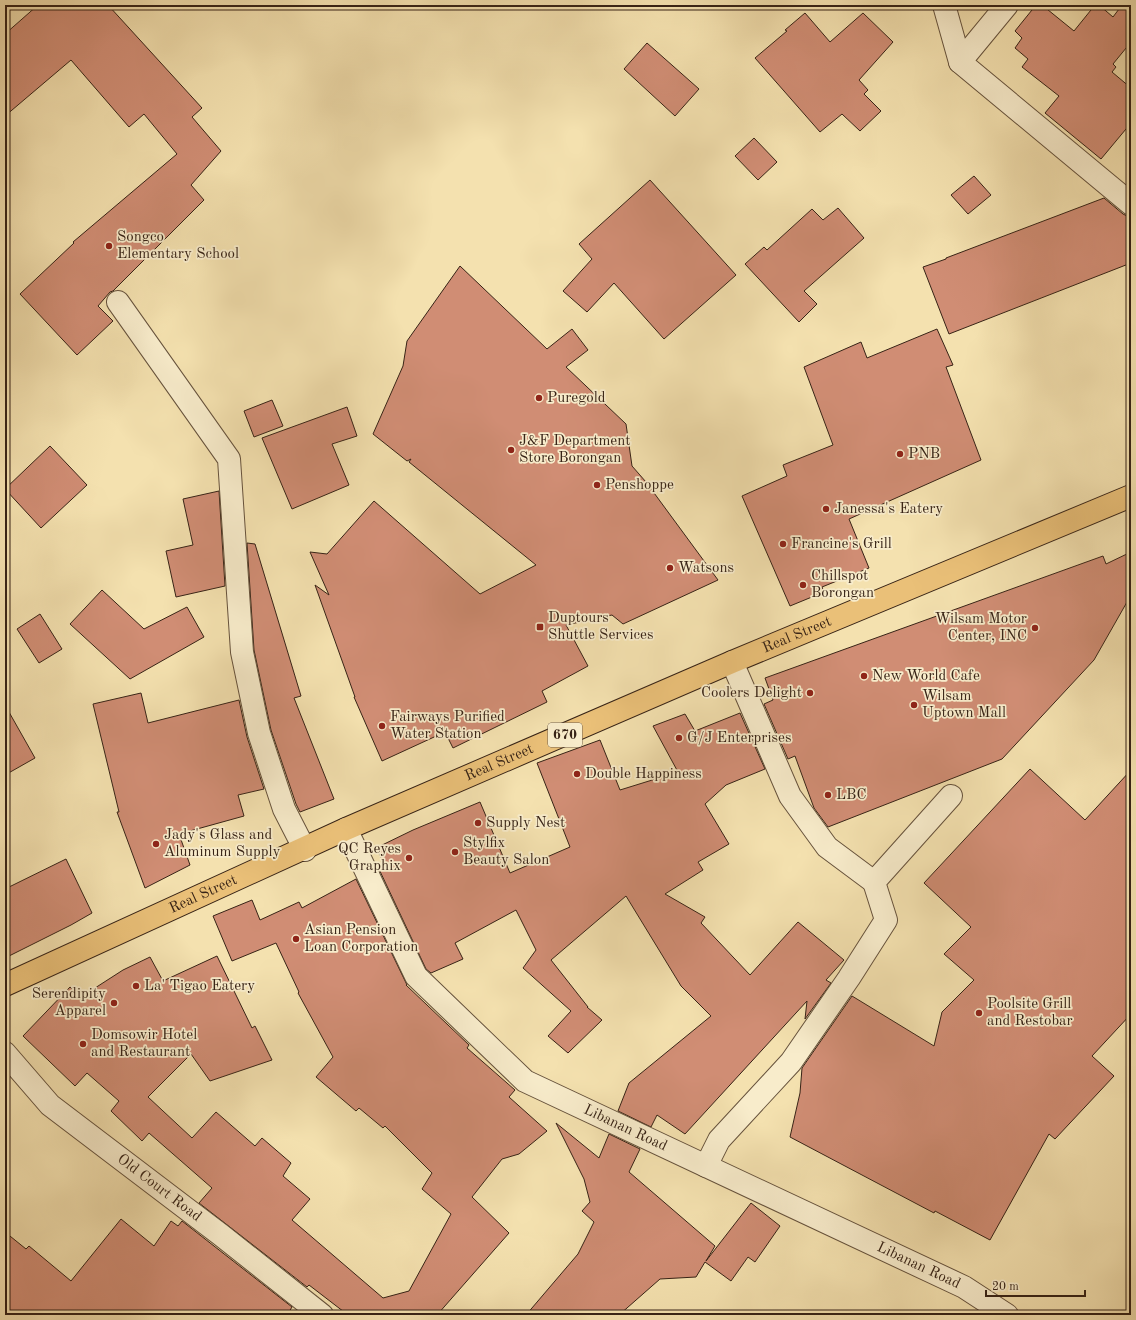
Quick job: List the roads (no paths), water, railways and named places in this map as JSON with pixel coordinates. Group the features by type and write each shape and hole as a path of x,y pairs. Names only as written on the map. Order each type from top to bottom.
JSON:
{"main road":[{"name":"Real Street","path":"5,985 304,850 346,829 732,662 1131,496"}],"street":[{"path":"944,5 960,62 1131,204"},
{"path":"960,62 1007,5"},
{"path":"118,302 229,459 242,652 259,734 284,809 304,850"},
{"path":"706,1166 719,1140 791,1062 849,978 886,920 874,882 827,847 790,796 732,662"},
{"path":"874,882 952,796"},
{"name":"Libanan Road","path":"346,829 416,976 525,1081 964,1287 1007,1315"},
{"name":"Old Court Road","path":"5,1053 50,1105 221,1235 322,1315"}],"place":[{"name":"Songco Elementary School","path":"109,246"},
{"name":"Puregold","path":"539,398"},
{"name":"J&F Department Store Borongan","path":"511,450"},
{"name":"PNB","path":"900,454"},
{"name":"Penshoppe","path":"597,485"},
{"name":"Janessa's Eatery","path":"826,509"},
{"name":"Francine's Grill","path":"783,544"},
{"name":"Watsons","path":"670,568"},
{"name":"Chillspot Borongan","path":"803,585"},
{"name":"Duptours Shuttle Services","path":"540,627"},
{"name":"Wilsam Motor Center, INC","path":"1035,628"},
{"name":"New World Cafe","path":"864,676"},
{"name":"Coolers Delight","path":"810,693"},
{"name":"Wilsam Uptown Mall","path":"914,705"},
{"name":"Fairways Purified Water Station","path":"382,726"},
{"name":"G/J Enterprises","path":"679,738"},
{"name":"Double Happiness","path":"577,774"},
{"name":"LBC","path":"828,795"},
{"name":"Supply Nest","path":"478,823"},
{"name":"Jady's Glass and Aluminum Supply","path":"156,844"},
{"name":"Stylfix Beauty Salon","path":"455,852"},
{"name":"QC Reyes Graphix","path":"409,858"},
{"name":"Asian Pension Loan Corporation","path":"296,939"},
{"name":"La' Tigao Eatery","path":"136,986"},
{"name":"Serendipity Apparel","path":"114,1003"},
{"name":"Poolsite Grill and Restobar","path":"979,1013"},
{"name":"Domsowir Hotel and Restaurant","path":"83,1044"}]}
